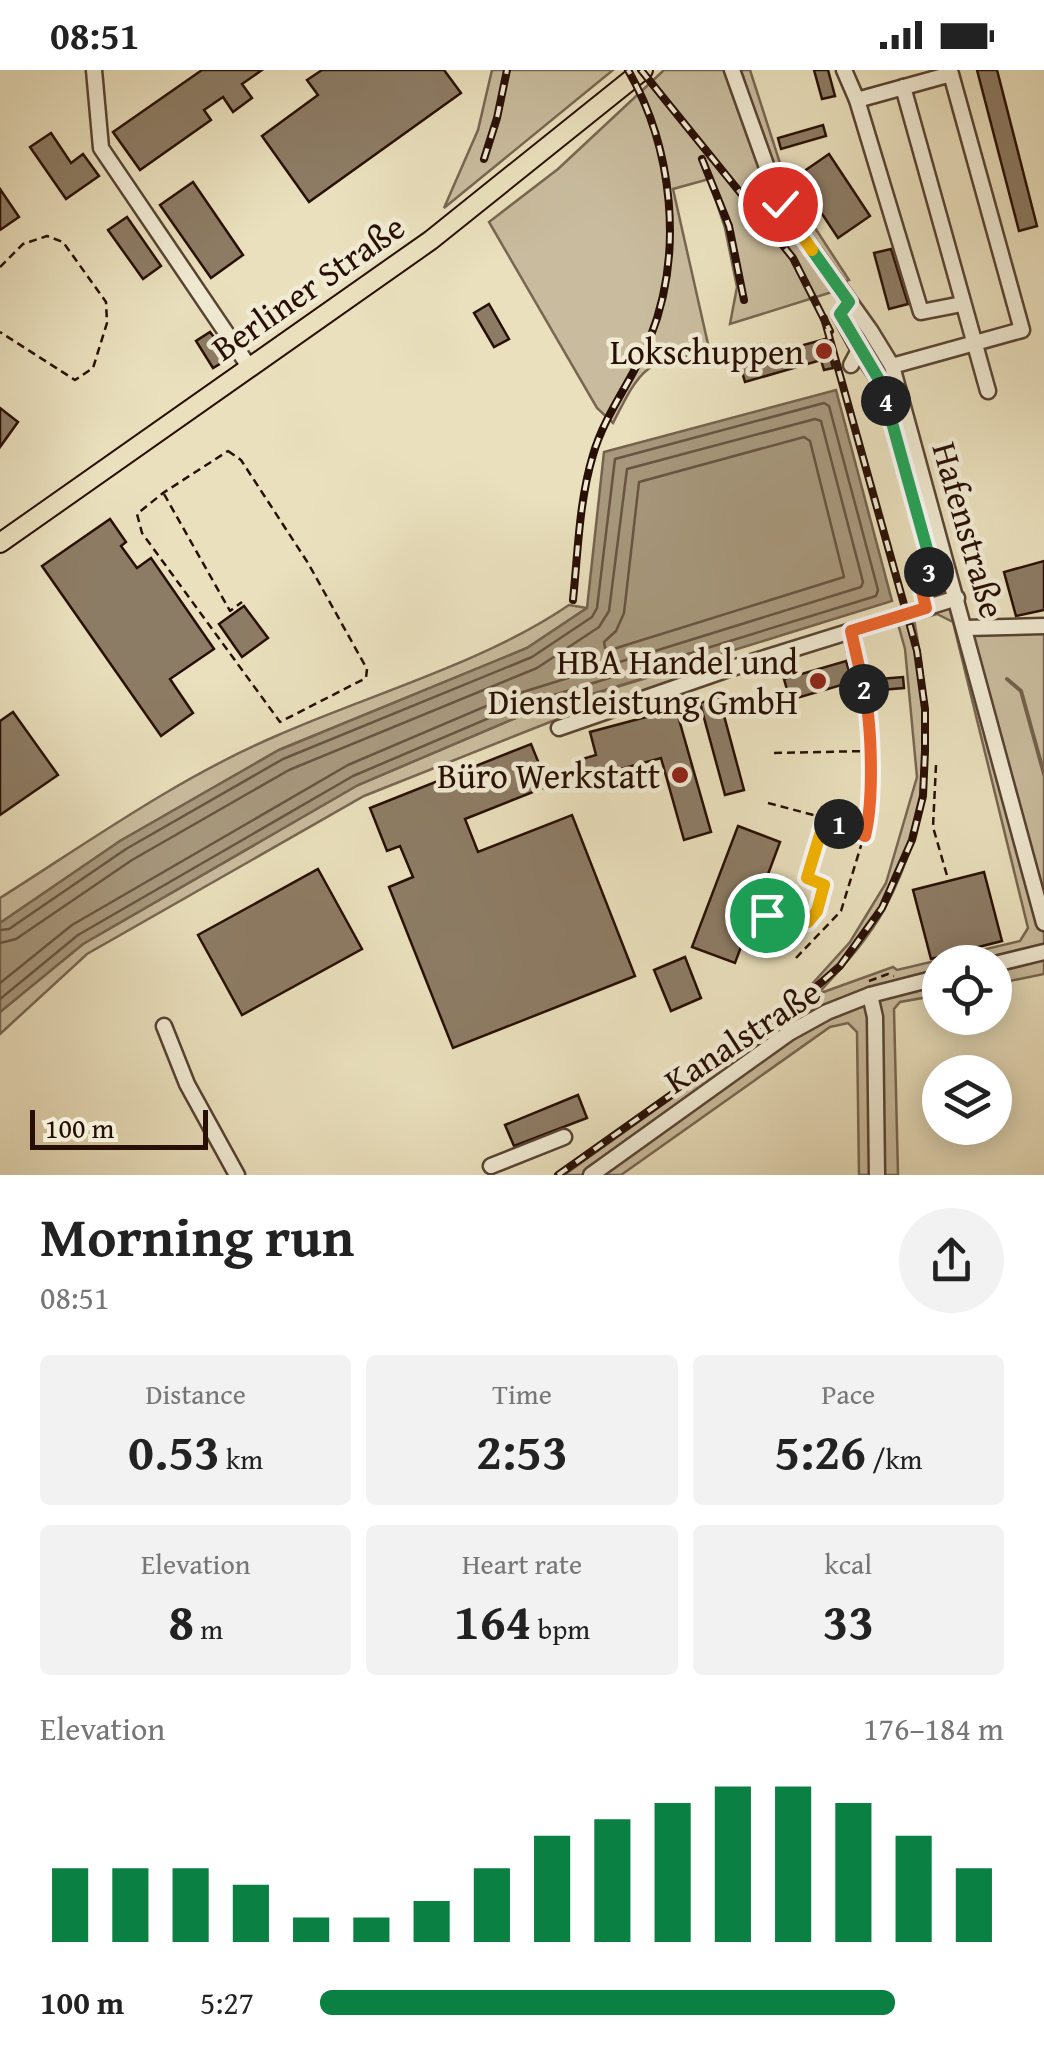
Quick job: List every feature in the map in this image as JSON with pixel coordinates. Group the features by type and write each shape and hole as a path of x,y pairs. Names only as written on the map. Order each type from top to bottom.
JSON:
{"main road":[{"name":"Berliner Straße","path":"0,542 472,210 643,70"}],"street":[{"path":"94,70 101,148 250,368"},
{"name":"Hafenstraße","path":"732,70 780,204 892,366 1044,923"},
{"path":"844,70 858,100 921,312 962,304"},
{"path":"858,100 951,74 1022,330 892,366"},
{"path":"903,87 988,391"},
{"path":"849,302 840,314 881,383 932,567 922,591 924,609"},
{"path":"851,365 859,350"},
{"path":"559,728 726,670 750,666 957,598"},
{"path":"965,628 1044,626"},
{"path":"851,631 855,651"},
{"path":"1012,960 1044,952"},
{"name":"Kanalstraße","path":"591,1175 788,1034 870,995 922,982"},
{"path":"870,995 875,1017 877,1175"},
{"path":"164,1026 188,1084 237,1175"},
{"path":"491,1166 564,1137"}],"path":[{"path":"0,267 23,244 47,236 63,242 106,302 107,323 92,368 75,380 0,332"},
{"path":"228,451 241,460 308,564 368,669 366,678 280,722 142,533 137,514 163,492 228,451"},
{"path":"163,492 230,611 242,602"},
{"path":"796,958 840,910 871,813 870,719 855,651"},
{"path":"774,752 868,751"},
{"path":"936,764 933,827 948,878"},
{"path":"768,803 825,818 865,836"},
{"path":"767,915 808,922 817,911 824,885 807,878 825,818"}],"shaded area":[{"path":"492,70 613,70 444,208 478,130"},
{"path":"664,70 726,70 777,214 832,292 730,324 737,287 725,228 709,179 673,189 710,353 672,359 648,369 631,389 613,423 597,408 489,222 558,169"},
{"path":"741,70 750,70 787,185 849,280 842,283 779,190"},
{"path":"938,568 953,621 1044,621 1044,974 1012,981 1012,945 1003,945 1020,941 1028,928 953,622 937,614 923,618 914,591 927,587"},
{"path":"569,605 587,608 527,648 279,750 120,841 0,923 0,898 204,771 276,736 464,661"},
{"path":"914,620 927,732 922,803 901,874 884,910 862,943 818,994 893,967 897,970 922,964 922,998 900,1002 894,1009 898,1175 859,1175 857,1032 848,1023 830,1027 621,1175 564,1175 804,1004 802,995 850,942 886,883 917,777 905,649 898,624"},
{"path":"722,655 724,663 550,722 364,796 87,954 0,1034 0,1012 83,944 358,785 518,717"}],"water":[{"path":"836,390 892,601 518,717 358,785 83,944 0,1012 0,923 120,841 279,750 527,648 587,608 604,452"}],"building":[{"path":"202,70 262,70 242,84 252,98 233,112 223,97 204,110 211,120 140,170 113,132"},
{"path":"322,70 444,70 461,93 309,202 262,136 318,95 307,80"},
{"path":"814,70 828,70 835,96 822,99"},
{"path":"977,70 997,70 1037,226 1019,231"},
{"path":"823,125 826,136 781,149 778,138"},
{"path":"51,133 71,163 83,154 99,176 66,199 30,147"},
{"path":"829,154 870,216 838,238 797,176"},
{"path":"193,182 243,255 211,278 160,205"},
{"path":"0,189 19,217 0,230"},
{"path":"127,217 161,266 143,279 108,230"},
{"path":"891,249 908,304 889,309 874,253"},
{"path":"489,304 509,339 494,347 474,313"},
{"path":"210,332 230,358 213,368 196,341"},
{"path":"825,339 833,368 824,370 821,360 745,382 736,351 760,344 764,356"},
{"path":"0,408 18,422 0,447"},
{"path":"110,519 126,542 121,546 137,568 151,558 214,649 170,679 193,713 161,736 42,566"},
{"path":"1044,561 1044,610 1016,616 1004,572"},
{"path":"244,606 268,638 242,657 219,624"},
{"name":"HBA Handel und Dienstleistung GmbH","path":"846,661 852,682 790,700 784,679"},
{"path":"903,677 904,688 868,691 867,680"},
{"path":"719,697 744,790 725,795 700,703"},
{"path":"676,709 711,832 684,840 661,758 584,779 579,760 596,755 590,732"},
{"path":"13,712 58,775 0,815 0,721"},
{"path":"531,744 548,786 465,819 478,852 572,815 635,976 453,1048 389,887 413,877 400,846 387,851 370,808"},
{"path":"738,826 780,842 735,963 692,947"},
{"path":"318,869 362,949 242,1015 198,935"},
{"path":"984,872 1002,941 986,945 927,945 913,890"},
{"path":"685,957 701,998 671,1011 654,970"},
{"path":"578,1095 587,1118 514,1146 505,1125"}],"waterway":[{"path":"1007,679 1021,691 1044,774"}],"railway":[{"path":"484,159 507,70"},
{"path":"573,600 588,472 605,425 650,338 667,271 669,201 664,167 643,100 628,70"},
{"path":"641,70 751,206"},
{"path":"702,159 729,226 744,300"},
{"path":"744,197 793,258 830,331"},
{"path":"558,1175 784,1015 840,966 882,908 912,840 923,796 925,751 925,709 917,651 824,318"}],"place":[{"name":"Lokschuppen","path":"824,351"},
{"name":"HBA Handel und Dienstleistung GmbH","path":"818,681"},
{"name":"Büro Werkstatt","path":"680,775"}],"route":[{"path":"767,915 808,922 817,911 824,885 807,878 825,818 865,836 871,813 870,719 851,631 926,608 923,584 932,567 881,383 840,314 849,302 780,204"}]}
